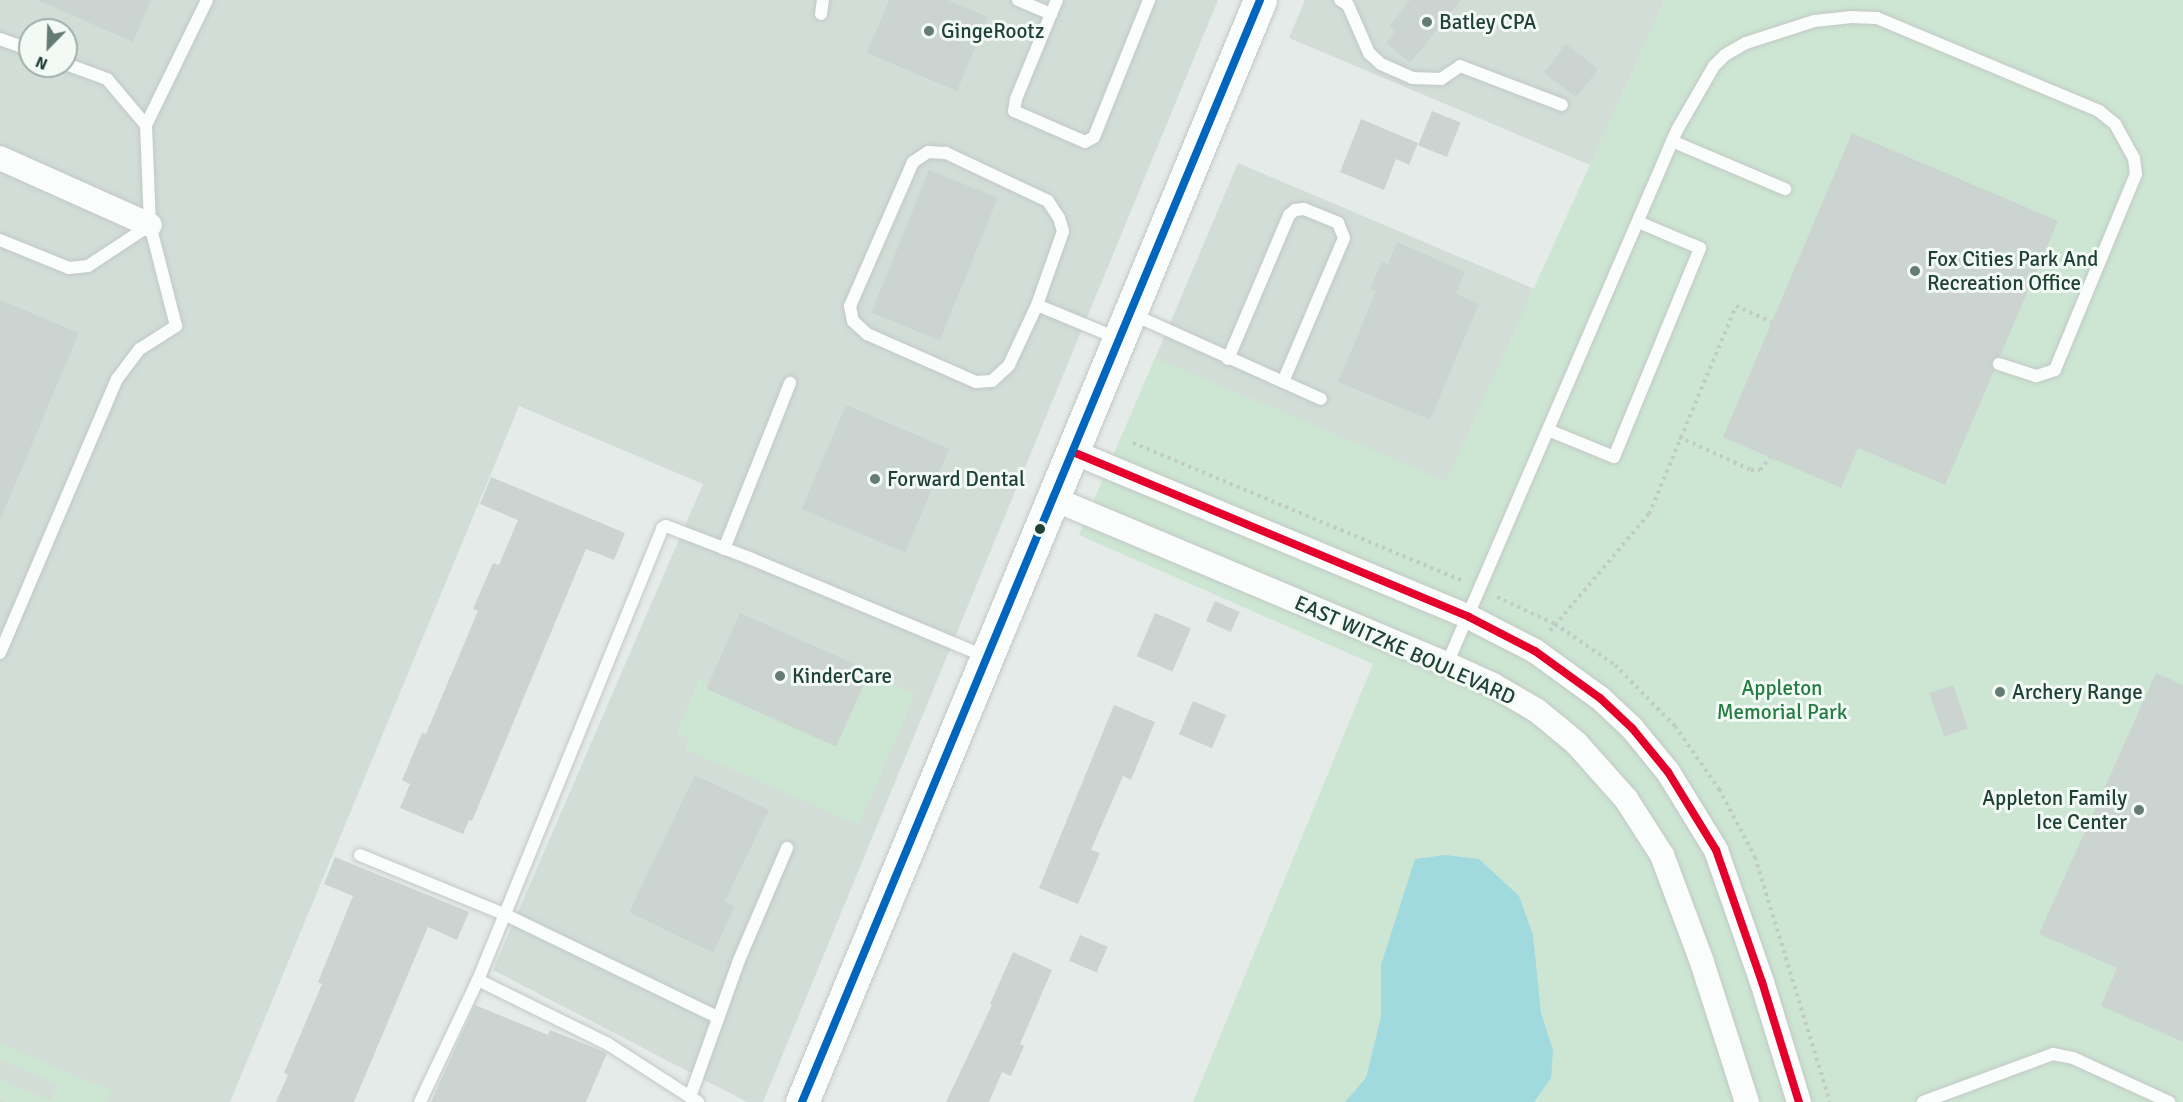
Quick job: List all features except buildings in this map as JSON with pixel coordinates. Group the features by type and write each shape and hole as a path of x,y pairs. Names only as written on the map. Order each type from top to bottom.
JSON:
{"main road":[{"path":"802,1102 1260,0"}],"street":[{"path":"0,158 150,225"},
{"path":"1073,452 1469,617 1535,651 1591,691 1632,728 1668,772 1716,850 1730,886 1799,1102"},
{"name":"EAST WITZKE BOULEVARD","path":"1054,499 1448,664 1493,685 1536,710 1557,727 1603,772 1646,828 1662,855 1683,906 1747,1102"}],"lane":[{"path":"0,653 117,379 140,349 176,326 150,225 146,124 207,0"},
{"path":"821,14 823,0"},
{"path":"1018,0 1051,14"},
{"path":"1057,0 1016,99 1014,111 1085,142 1094,136 1149,0"},
{"path":"1340,0 1348,5 1369,53 1381,64 1412,78 1441,80 1460,66 1562,105"},
{"path":"1448,664 1672,141 1704,81 1725,55 1746,43 1773,32 1814,21 1850,17 1877,18 2099,111 2115,124 2125,137 2134,158 2136,174 2133,186 2055,370 2036,376 1999,364"},
{"path":"0,39 18,46"},
{"path":"78,68 107,79 146,124"},
{"path":"1672,141 1785,189"},
{"path":"928,152 946,153 1048,201 1059,218 1063,231 1037,305 1009,365 992,381 976,382 867,334 853,321 850,306 913,162 928,152"},
{"path":"1228,359 1289,215 1294,210 1304,208 1338,223 1344,238 1283,382"},
{"path":"1548,430 1614,457 1700,248 1638,222"},
{"path":"0,240 69,268 88,266 150,225"},
{"path":"1037,305 1125,326 1228,359 1321,399"},
{"path":"724,549 790,383"},
{"path":"420,1102 478,980 662,528 666,526 724,549 987,658"},
{"path":"478,980 608,1044 688,1099 707,1053 717,1017 787,848"},
{"path":"360,855 504,914 717,1017"},
{"path":"1923,1102 2053,1054 2073,1058 2169,1102"}],"path":[{"path":"1535,651 1649,514 1679,437 1736,306 1772,322"},
{"path":"1679,437 1751,470 1760,470 1770,458"}],"shaded area":[{"path":"0,0 1218,0 763,1102 747,1102 493,970 703,484 519,406 230,1102 0,1102"},
{"path":"1305,0 1665,0 1590,165 1289,38"},
{"path":"1238,163 1533,288 1451,484 1155,358"}],"green space":[{"name":"Appleton Memorial Park","path":"1665,0 2183,0 2183,1102 1193,1102 1373,664 1079,535 1155,358 1446,481"},
{"path":"869,673 915,694 859,825 685,749 689,739 677,733 699,679 709,684 708,689 837,745"},
{"path":"0,1043 112,1091 108,1102 5,1102 0,1100 0,1079 51,1101 58,1085 0,1060"}],"water":[{"path":"1445,855 1479,859 1519,896 1533,935 1541,1013 1553,1050 1551,1078 1534,1102 1345,1102 1366,1078 1381,1017 1381,965 1415,859"}],"transit line":[{"path":"802,1102 1260,0"},
{"path":"1073,452 1469,617 1535,651 1600,698 1632,728 1668,772 1716,850 1762,982 1799,1102"}],"place":[{"name":"Batley CPA","path":"1427,22"},
{"name":"GingeRootz","path":"929,31"},
{"name":"Fox Cities Park And Recreation Office","path":"1915,271"},
{"name":"Forward Dental","path":"875,479"},
{"name":"KinderCare","path":"780,676"},
{"name":"Archery Range","path":"2000,692"},
{"name":"Appleton Family Ice Center","path":"2139,810"}]}
